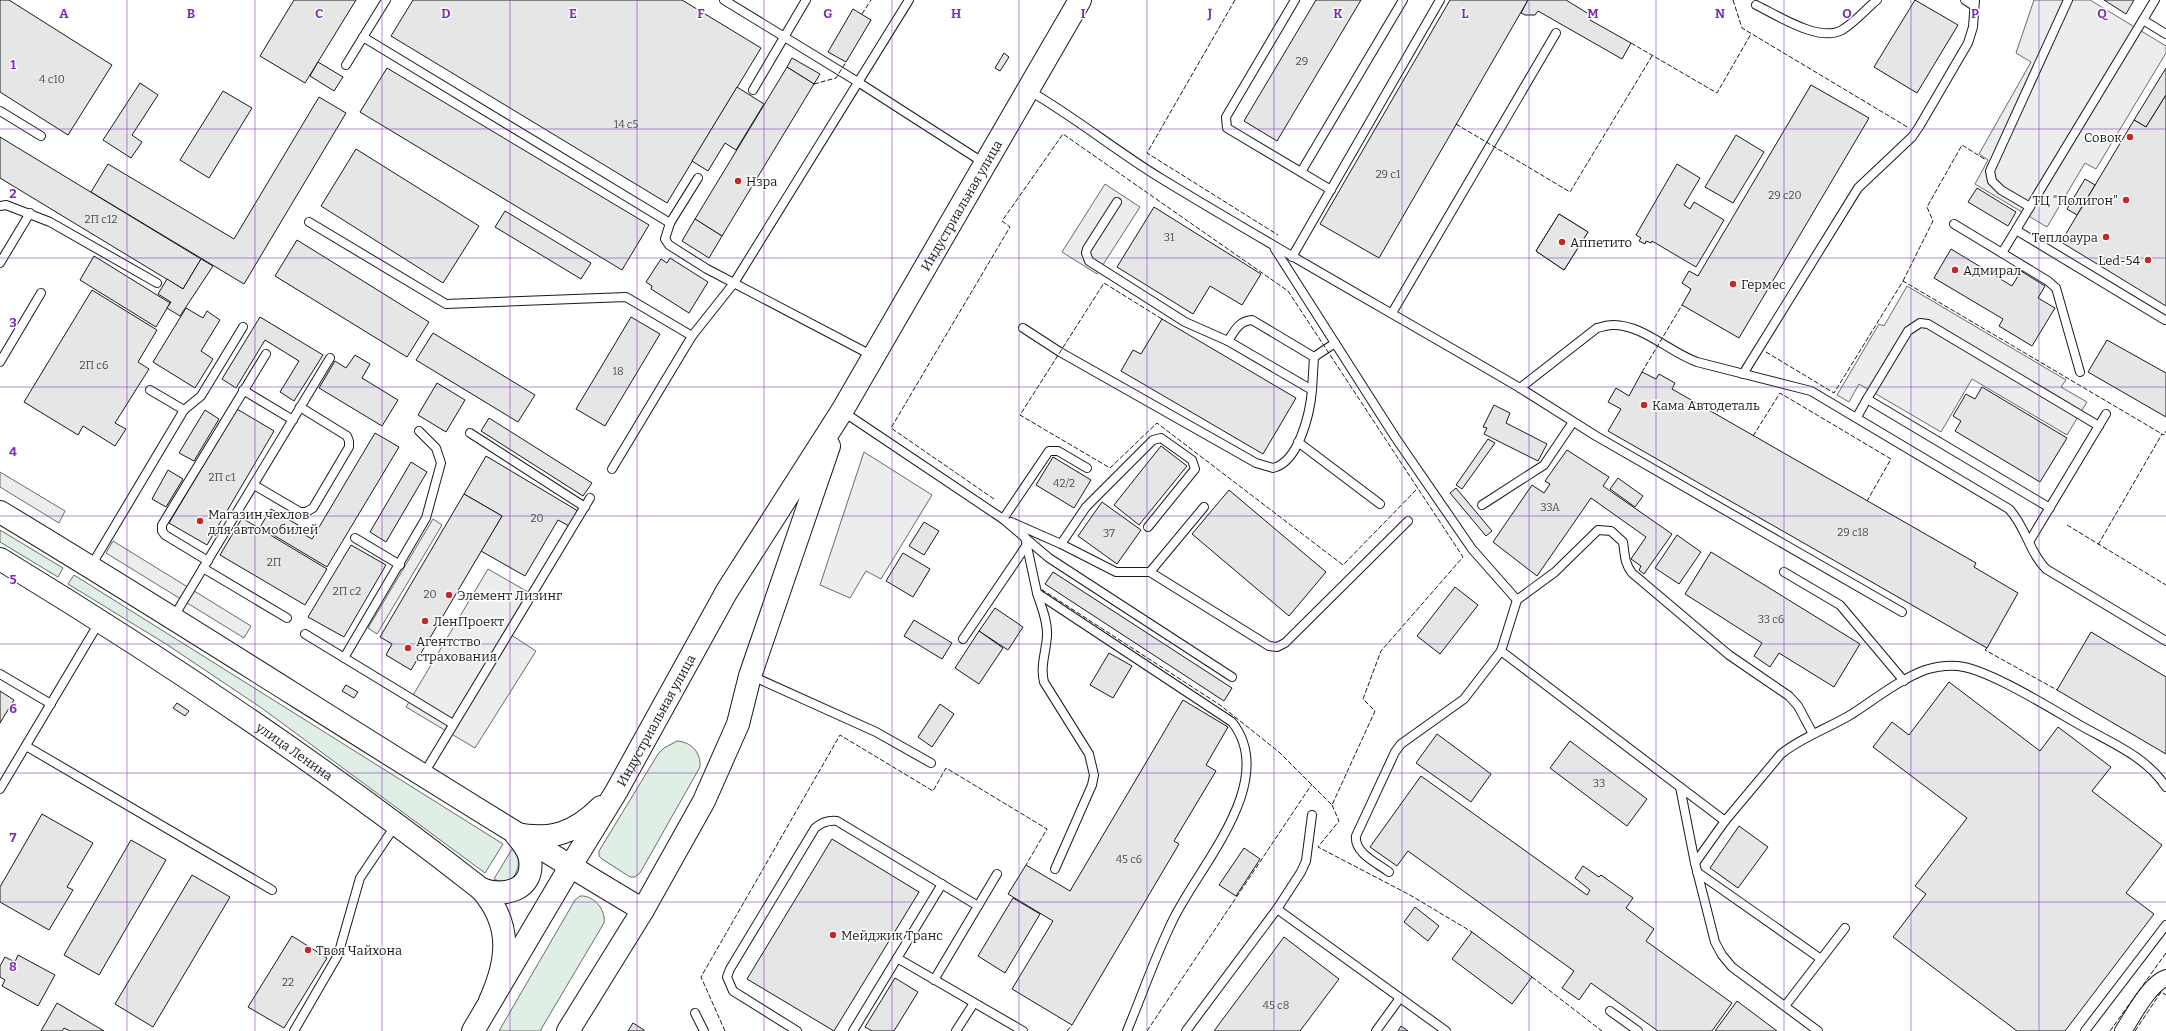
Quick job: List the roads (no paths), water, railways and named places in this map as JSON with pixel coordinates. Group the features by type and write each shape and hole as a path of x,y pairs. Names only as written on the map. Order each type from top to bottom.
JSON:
{"main road":[{"name":"Индустриальная улица","path":"473,1031 616,792 727,591 842,410 1080,0"},
{"name":"Индустриальная улица","path":"568,1031 642,910 704,801 738,724 750,676 842,410"},
{"path":"0,512 516,834 642,910"},
{"name":"улица Ленина","path":"0,559 100,621 293,749 481,889 498,913 504,934 504,956 502,970 490,1002"},
{"path":"516,834 543,838 567,832 592,815 616,792"},
{"path":"481,889 492,894 512,892 521,887 527,878 531,867 530,858 516,834"}],"street":[{"path":"2123,1031 2152,988 2160,980 2166,978"}],"lane":[{"path":"346,65 386,0"},
{"path":"724,0 858,82 985,164"},
{"path":"753,90 806,0"},
{"path":"612,469 692,336 734,283 909,0"},
{"path":"1295,0 1226,117 1225,122 1227,128 1331,190"},
{"path":"1301,172 1402,0"},
{"path":"1292,257 1440,0"},
{"path":"1756,5 1807,30 1833,32 1842,30 1877,0"},
{"path":"1743,374 1858,188 1912,137 1919,127 1968,43 1973,27 1975,3 1965,0"},
{"path":"2030,208 2001,190 1992,181 1990,171 2068,0"},
{"path":"2002,253 2155,0"},
{"path":"2143,20 2166,34"},
{"path":"1392,313 1556,33"},
{"path":"363,37 670,223"},
{"path":"1027,90 1064,111 1160,178 1273,246 1392,313 1520,388 1573,422 1902,612"},
{"path":"0,112 41,136"},
{"path":"698,178 670,223 665,239 669,245 734,283 874,356"},
{"path":"1117,202 1087,248 1086,253 1089,261 1185,322 1228,341 1312,390"},
{"path":"0,206 6,205 50,222 157,283"},
{"path":"0,263 30,213"},
{"path":"309,222 446,304 626,297 692,336"},
{"path":"1954,224 2048,281 2056,288 2080,372"},
{"path":"2016,230 2165,320"},
{"path":"1273,246 1395,437 1472,549 1517,600"},
{"path":"0,362 41,293"},
{"path":"1228,341 1238,325 1245,321 1252,320 1314,357"},
{"path":"1857,417 1908,331 1920,323 1928,324 2099,426"},
{"path":"1520,388 1597,328 1612,325 1641,333 1691,360 1811,391 1857,417 2009,509 2018,518 2039,562 2046,569 2166,641"},
{"path":"90,567 184,410 201,396 243,327"},
{"path":"1022,328 1060,352 1264,467 1273,468 1286,463 1305,428 1310,411 1314,357"},
{"path":"1314,357 1335,343"},
{"path":"208,561 165,535 162,530 162,525 266,354"},
{"path":"173,619 330,358"},
{"path":"150,390 184,410"},
{"path":"244,390 293,420"},
{"path":"1868,399 2050,508"},
{"path":"254,485 300,512 306,512 313,508 349,447 350,441 347,436 300,407"},
{"path":"842,410 1003,519 1061,544 1116,572 1150,572 1269,646 1277,647 1285,644 1408,521"},
{"path":"2029,542 2106,414"},
{"path":"1482,505 1544,465 1573,422"},
{"path":"344,658 400,565 426,518 441,462 436,448 419,431"},
{"path":"470,433 584,507"},
{"path":"1061,544 1092,499 1153,440 1161,438 1192,460 1195,469 1148,527"},
{"path":"1298,442 1380,504"},
{"path":"1003,519 1049,451 1058,451 1087,468"},
{"path":"422,775 590,498"},
{"path":"1150,572 1204,507"},
{"path":"1003,519 1026,542 1049,558 1232,677"},
{"path":"1389,872 1359,850 1355,843 1356,836 1395,752 1408,738 1464,699 1501,651 1517,600 1555,572 1598,530 1611,530 1623,542 1624,559 1627,567 1632,573 1729,655 1789,696 1798,706 1813,734"},
{"path":"355,538 400,565"},
{"path":"1026,542 1046,626 1047,636 1042,673 1044,682 1089,754 1094,775 1092,785 1055,869"},
{"path":"963,639 1026,542"},
{"path":"203,568 287,618"},
{"path":"1784,572 1840,605 1904,681"},
{"path":"1037,593 1232,722 1239,731 1244,742 1247,773 1238,807 1220,843 1172,922 1127,1031"},
{"path":"0,789 100,621"},
{"path":"305,634 453,724"},
{"path":"1501,651 1725,821"},
{"path":"1695,863 1725,821 1781,754 1792,745 1836,724 1904,681 1925,670 1946,666 1958,666 1990,676 2052,708 2141,760 2157,774 2166,786"},
{"path":"0,674 51,704"},
{"path":"750,676 876,732 930,763"},
{"path":"26,746 272,890"},
{"path":"1680,787 1697,872 1715,942 1722,955 1732,967 1818,1031"},
{"path":"1186,1031 1277,909 1306,861 1312,815"},
{"path":"798,1031 733,991 727,977 815,828 829,820 837,821 978,906"},
{"path":"294,1031 338,955 360,878 396,825"},
{"path":"1697,872 1821,959"},
{"path":"934,980 996,874"},
{"path":"853,1031 942,884"},
{"path":"1277,909 1446,1031"},
{"path":"2085,1031 2166,925"},
{"path":"1785,1006 1845,928"},
{"path":"897,958 1023,1031"},
{"path":"1376,1031 1400,998"},
{"path":"956,1031 974,1003"},
{"path":"1610,1011 1638,1031"},
{"path":"695,1013 704,1031"}],"place":[{"name":"Совок","path":"2130,137"},
{"name":"Нзра","path":"738,181"},
{"name":"ТЦ \"Полигон\"","path":"2126,200"},
{"name":"Теплоаура","path":"2106,237"},
{"name":"Аппетито","path":"1562,242"},
{"name":"Led-54","path":"2148,260"},
{"name":"Адмирал","path":"1955,270"},
{"name":"Гермес","path":"1733,284"},
{"name":"Кама Автодеталь","path":"1644,405"},
{"name":"Магазин чехлов для автомобилей","path":"200,521"},
{"name":"Элемент Лизинг","path":"449,595"},
{"name":"ЛенПроект","path":"425,621"},
{"name":"Агентство страхования","path":"408,648"},
{"name":"Мейджик Транс","path":"833,935"},
{"name":"Твоя Чайхона","path":"308,950"}]}
